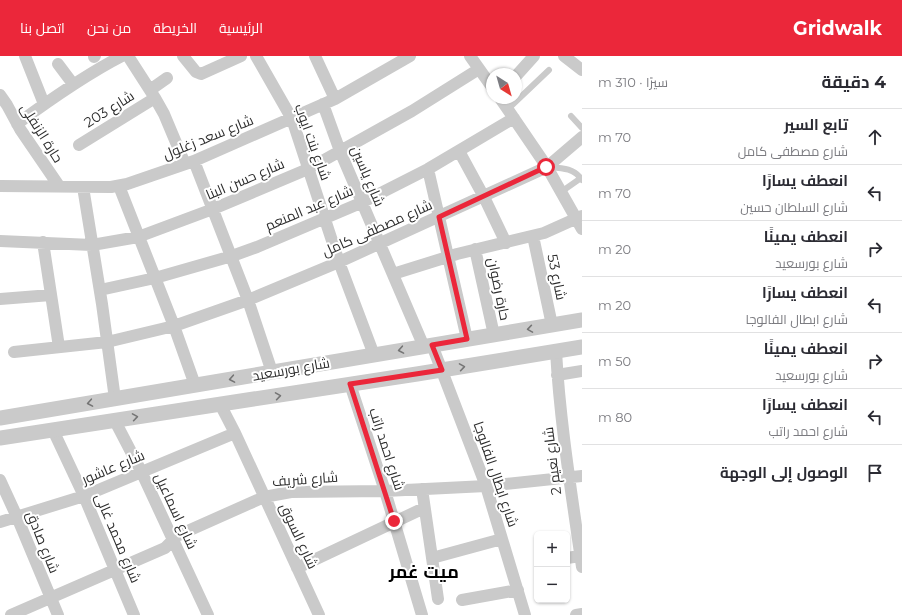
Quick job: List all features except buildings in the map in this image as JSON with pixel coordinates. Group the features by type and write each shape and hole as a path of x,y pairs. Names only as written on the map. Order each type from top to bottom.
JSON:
{"street":[{"path":"25,56 44,104"},
{"path":"17,124 73,84 122,56"},
{"path":"128,56 153,94 213,209 248,300 272,372"},
{"path":"183,56 196,72 201,74 241,56"},
{"name":"شارع بنت ايوب","path":"256,56 292,118 339,262 374,355"},
{"path":"315,56 335,99"},
{"name":"شارع سعد زغلول","path":"0,186 119,186 189,163 335,99 371,80 410,56"},
{"path":"470,56 486,79"},
{"path":"522,69 534,56"},
{"path":"564,56 581,67"},
{"path":"58,64 73,84"},
{"name":"شارع حسن البنا","path":"0,241 92,245 138,237 213,209 308,169 412,111 479,69"},
{"name":"شارع 203","path":"79,145 153,94 167,78"},
{"name":"حارة الزنفلى","path":"0,95 17,124 58,186"},
{"name":"شارع ياسين","path":"323,104 340,150 393,274 428,346"},
{"path":"393,274 448,256 533,236 580,217 561,192 504,104"},
{"name":"شارع عبد المنعم","path":"100,290 155,278 232,256 257,247 363,202 428,169 459,151 511,114"},
{"name":"شارع مصطفى كامل","path":"14,352 107,342 174,326 248,300 339,262 546,167 582,137"},
{"path":"459,151 484,196 506,243"},
{"path":"428,169 467,339"},
{"path":"119,186 174,326 195,385"},
{"path":"83,187 100,290 115,399"},
{"name":"شارع 53","path":"533,236 552,325"},
{"path":"43,242 59,347"},
{"name":"حارة رضوان","path":"475,249 494,335"},
{"path":"0,299 51,294"},
{"name":"شارع بورسعيد","path":"0,418 582,320"},
{"name":"شارع ابطال الفالوجا","path":"428,346 442,370 486,486 525,615"},
{"name":"شارع بورسعيد","path":"0,438 582,347"},
{"name":"شارع نعيم 2","path":"556,351 557,375 569,478 581,562"},
{"path":"557,375 582,371"},
{"name":"شارع احمد راتب","path":"350,384 385,491 422,615"},
{"name":"شارع السوق","path":"220,404 235,433 319,615"},
{"name":"شارع اسماعيل","path":"115,420 141,471 208,615"},
{"name":"شارع محمد غالى","path":"53,430 84,496 134,615"},
{"name":"شارع عاشور","path":"0,522 84,496 235,433"},
{"name":"شارع شريف","path":"11,615 165,548 171,542 172,538 264,497 291,492 385,491 486,486 582,476"},
{"name":"شارع صادق","path":"0,480 58,615"},
{"path":"422,489 438,599"},
{"path":"297,568 424,508"},
{"path":"432,558 502,539"},
{"path":"570,559 581,562"},
{"path":"462,600 518,590"},
{"path":"576,615 582,614"}],"lane":[{"path":"511,114 549,70"},
{"path":"571,116 582,128"},
{"path":"546,167 570,170 576,173 581,179 561,192"}],"district":[{"name":"ميت غمر","path":"424,572"}],"route":[{"path":"394,521 350,384 442,370 432,345 467,339 439,217 546,167"}]}
